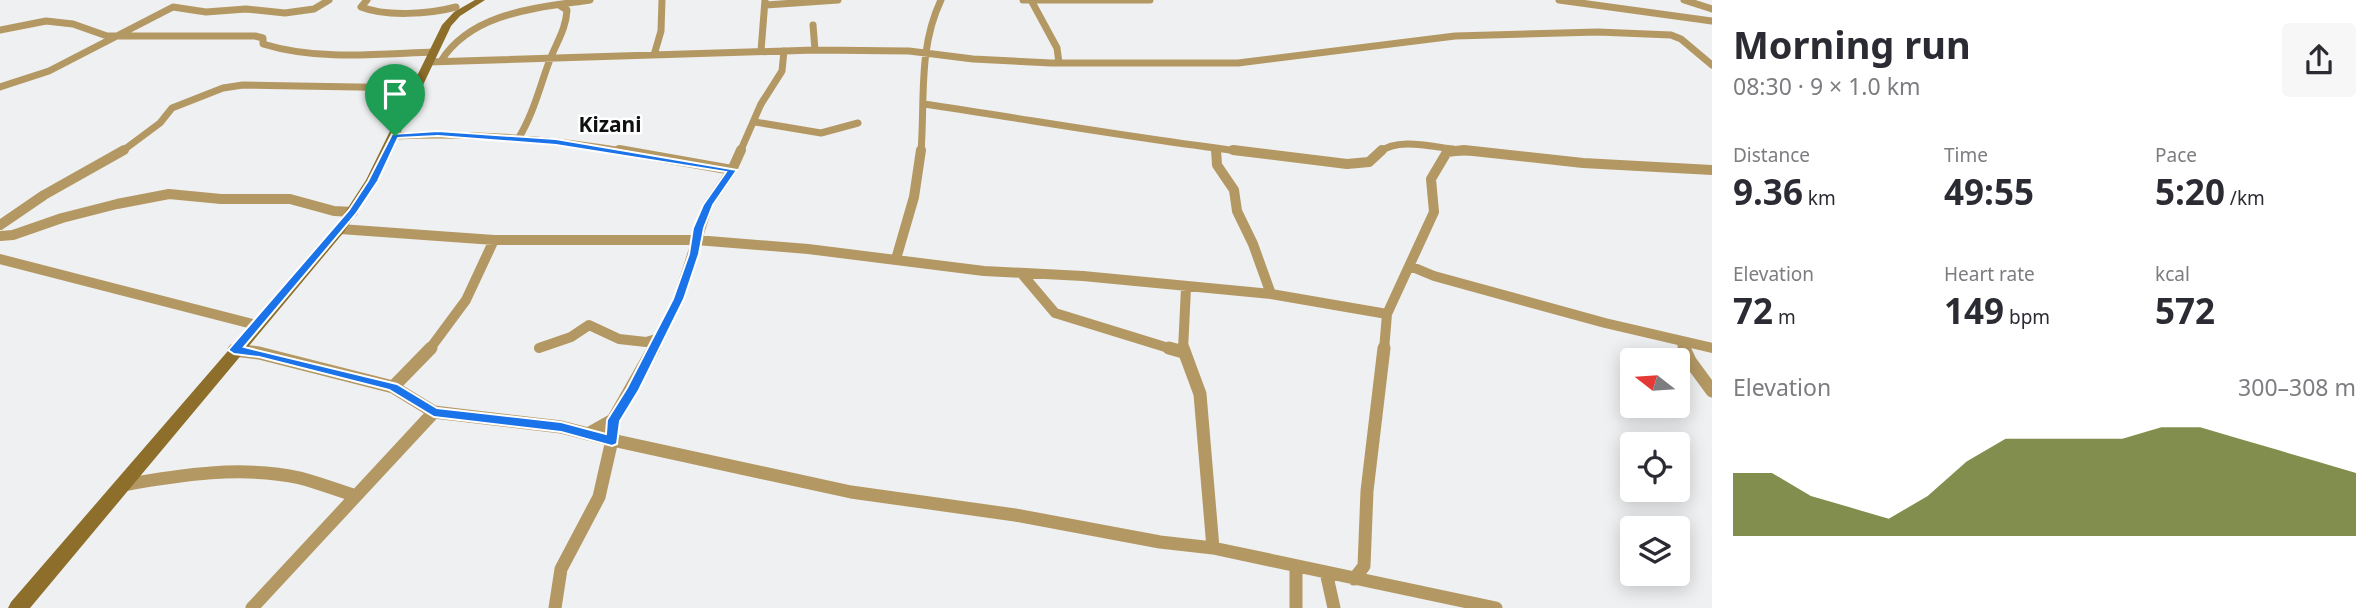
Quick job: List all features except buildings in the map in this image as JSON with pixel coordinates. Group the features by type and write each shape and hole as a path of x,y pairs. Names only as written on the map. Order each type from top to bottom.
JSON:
{"main road":[{"path":"18,608 353,212 373,181 416,88 435,58 447,25 458,7 481,0"}],"street":[{"path":"0,87 49,71 173,7 206,12 246,9 293,13 321,6 329,0"},
{"path":"367,0 361,7 370,11 435,13 458,7"},
{"path":"435,58 474,28 512,14 590,0"},
{"path":"654,55 661,32 662,0"},
{"path":"761,51 765,2 838,0"},
{"path":"896,259 908,226 922,137 922,87 926,52 941,0"},
{"path":"1023,0 1150,0"},
{"path":"1031,0 1056,48 1059,63"},
{"path":"1559,0 1712,21"},
{"path":"1684,0 1712,9"},
{"path":"518,139 530,120 550,59 566,26 567,10 559,5"},
{"path":"0,30 47,21 73,24 98,35 255,36 263,38 263,44 268,46 308,52 435,58 550,59 815,50 926,52 973,59 1059,63 1238,62 1432,38 1598,32 1677,37 1712,65"},
{"path":"814,25 815,50"},
{"path":"555,608 561,569 599,497 612,440 613,420 660,338 678,299 708,205 732,170 761,104 782,71 784,51"},
{"path":"0,225 44,195 117,155 160,123 172,108 223,88 243,85 416,88"},
{"path":"924,104 1216,149 1347,164 1369,162 1387,146 1403,144 1583,163 1712,170"},
{"path":"755,122 821,133 858,123"},
{"path":"395,136 438,133 588,146 732,170"},
{"path":"1216,149 1217,165 1234,190 1237,211 1253,244 1271,294"},
{"path":"1354,579 1364,566 1366,553 1367,491 1387,314 1434,212 1431,179 1433,172 1447,152 1456,149"},
{"path":"0,236 13,235 62,218 117,204 169,194 221,199 290,199 334,211 353,212"},
{"path":"340,229 494,240 696,240 1022,274 1083,276 1186,288 1271,294 1387,314"},
{"path":"393,387 432,347 466,300 494,240"},
{"path":"0,259 256,325"},
{"path":"1410,266 1434,276 1605,323 1712,348"},
{"path":"1022,274 1055,313 1183,352"},
{"path":"1186,288 1183,352 1200,394 1213,548"},
{"path":"539,348 571,337 589,325 619,338 646,342 660,338"},
{"path":"1681,341 1690,361 1712,391"},
{"path":"234,350 259,353 393,387 434,412 561,427 851,492 1015,515 1160,542 1213,548 1496,608"},
{"path":"252,608 434,412"},
{"path":"589,434 613,420"},
{"path":"120,485 213,474 265,473 298,478 356,496"},
{"path":"1296,566 1296,608"},
{"path":"1326,572 1334,608"}],"district":[{"name":"Kizani","path":"610,124"}],"route":[{"path":"438,133 556,142 732,170 708,205 678,299 633,390 613,420 612,440 561,427 434,412 393,387 350,374 259,353 234,350 353,212 373,181 395,136 438,133"}]}
